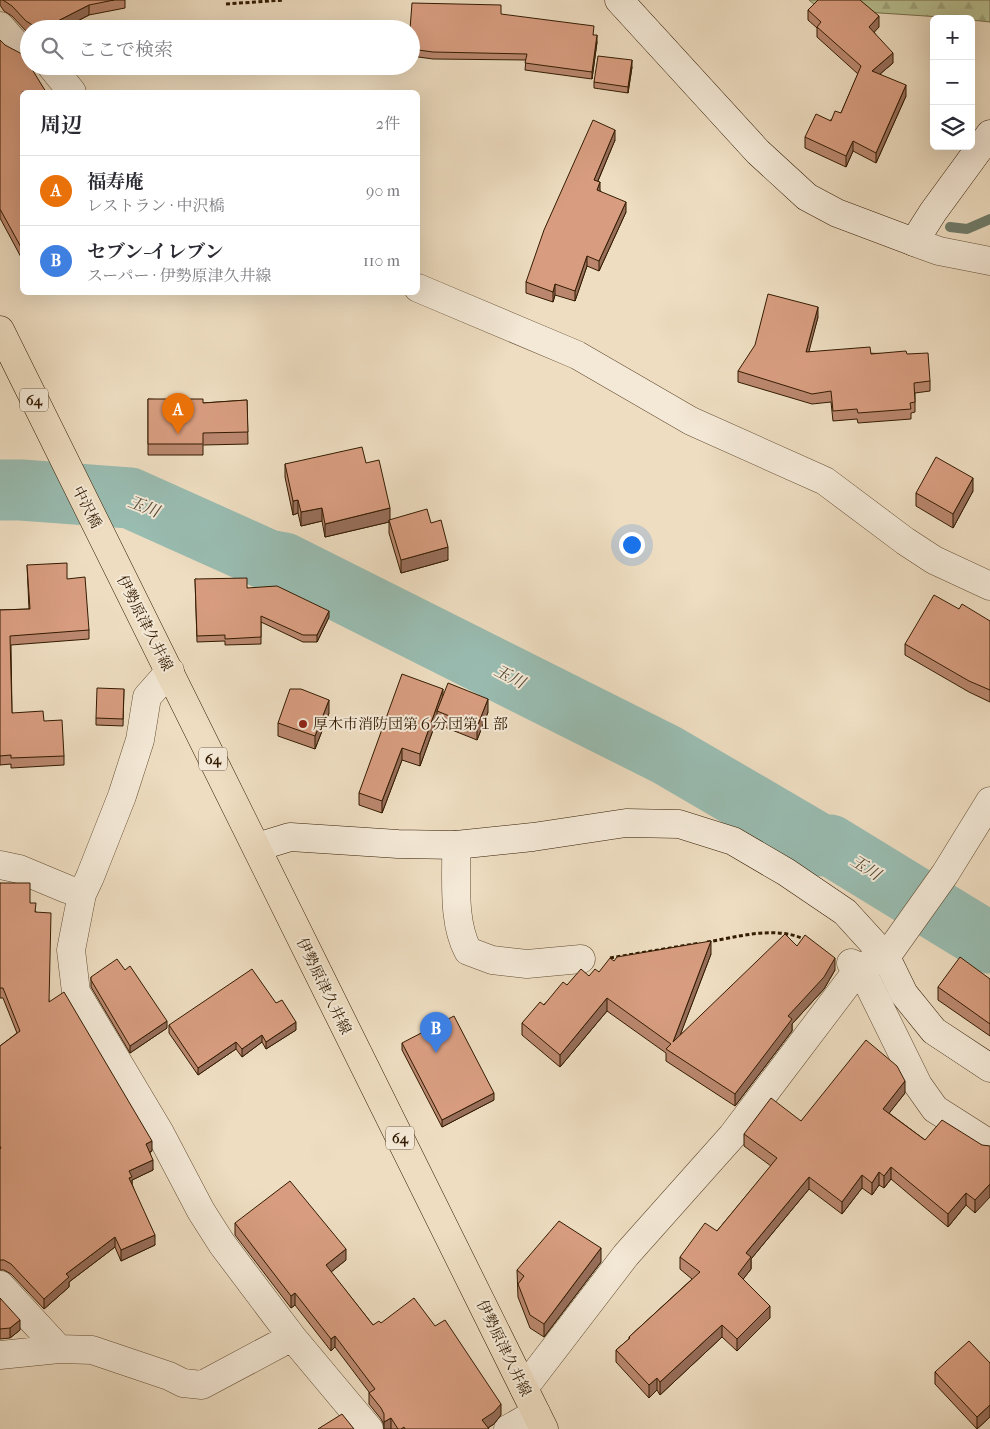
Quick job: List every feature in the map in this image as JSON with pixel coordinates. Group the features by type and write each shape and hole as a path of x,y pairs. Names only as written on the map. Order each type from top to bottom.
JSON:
{"main road":[{"name":"中沢橋","path":"0,330 104,542"},
{"name":"伊勢原津久井線","path":"104,542 170,671 540,1421"}],"street":[{"path":"619,0 758,152 807,196 837,213 914,242 939,250 990,260"},
{"path":"0,26 16,44 20,46"},
{"path":"58,75 70,90"},
{"path":"914,242 933,212 990,134"},
{"path":"420,289 577,355 691,421 825,481 905,541 934,560 990,586"},
{"path":"170,671 147,697 140,740 122,796 82,894 71,950 76,992 160,1133 201,1211 222,1244 292,1337 369,1429"},
{"path":"524,1388 626,1255 732,1136 855,965 886,957 945,874 990,801"},
{"path":"257,847 290,837 369,843 456,845 533,837 626,823 679,824 733,841 786,872 845,912 886,957 904,994 934,1031 990,1068"},
{"path":"456,845 458,925 468,951 492,960 527,964 581,959"},
{"path":"0,865 19,869 82,894"},
{"path":"855,965 918,1085 935,1109 990,1144"},
{"path":"0,1285 59,1349"},
{"path":"0,1355 59,1349 92,1350 183,1383 202,1385 292,1337"},
{"path":"508,1429 540,1421"}],"path":[{"path":"226,4 284,0"},
{"path":"581,959 593,961 768,932 796,936 855,965"}],"green space":[{"path":"809,0 990,0 990,22 975,20 975,15 930,16 820,9"}],"building":[{"path":"3,0 114,0 89,5 60,20 25,20 12,6"},
{"path":"818,0 860,0 879,16 869,27 893,53 872,71 906,85 876,153 853,141 846,156 805,137 816,114 831,121 835,111 841,113 861,66 817,27 821,22 808,10"},
{"path":"412,3 501,5 501,14 594,26 593,35 597,35 592,72 525,63 527,54 420,50 420,20 411,20"},
{"path":"0,40 20,53 20,75 36,75 45,90 20,90 20,245 0,209"},
{"path":"598,56 632,60 628,87 594,82"},
{"path":"593,120 615,130 594,180 600,182 597,190 626,202 599,261 587,256 575,291 555,284 553,292 526,282 544,230"},
{"path":"768,294 818,307 806,352 870,347 871,354 906,351 907,354 928,353 930,381 914,383 915,402 910,403 911,409 858,413 857,409 833,411 831,391 812,394 738,371 755,345"},
{"path":"148,399 203,399 203,403 247,400 248,432 203,433 203,444 148,444"},
{"path":"362,447 366,463 379,460 390,508 325,524 322,508 301,512 298,500 293,501 285,464"},
{"path":"936,457 973,478 953,514 916,493"},
{"path":"427,509 431,523 441,520 448,547 401,560 389,520"},
{"path":"67,563 67,579 85,577 89,630 10,636 12,713 43,711 44,721 62,720 64,756 11,758 11,755 0,756 0,610 30,609 27,565"},
{"path":"247,578 247,588 277,586 329,611 317,635 303,635 261,616 261,637 225,639 225,635 197,636 195,579"},
{"path":"934,595 959,609 962,604 990,621 990,690 969,681 905,644"},
{"path":"402,674 443,689 420,754 402,748 382,801 359,793"},
{"path":"448,683 488,699 477,727 437,711"},
{"path":"97,688 124,689 123,719 96,718"},
{"name":"厚木市消防団第６分団第１部","path":"290,689 301,689 329,700 315,736 278,723"},
{"path":"0,883 30,883 30,903 36,903 35,912 51,913 49,1002 64,992 152,1141 146,1144 153,1160 129,1171 132,1177 129,1178 155,1235 121,1250 115,1237 66,1274 69,1277 44,1299 11,1264 0,1260 0,1046 20,1031 3,988 0,988"},
{"path":"785,934 797,946 805,935 835,958 824,977 788,1016 792,1019 735,1094 666,1049 671,1044 607,998 560,1055 522,1023 540,1002 544,1005 563,982 567,985 581,969 589,976 595,969 599,972 610,958 614,961 617,957 711,941 673,1042"},
{"path":"960,957 990,979 990,1024 938,987"},
{"path":"117,959 125,970 130,966 167,1021 130,1046 91,980 91,977"},
{"path":"252,969 276,1003 282,1000 296,1022 266,1042 262,1035 242,1049 236,1042 198,1068 169,1025"},
{"path":"454,1016 494,1093 442,1120 402,1043"},
{"path":"866,1040 897,1066 905,1081 883,1109 925,1140 942,1120 982,1145 990,1146 990,1184 975,1200 966,1193 948,1214 891,1167 884,1176 879,1172 872,1183 862,1175 842,1202 809,1177 746,1253 751,1257 738,1274 770,1306 737,1339 722,1325 660,1382 657,1378 649,1385 616,1350 700,1272 680,1257 705,1223 717,1231 777,1158 744,1134 771,1098 801,1121"},
{"path":"290,1181 346,1249 326,1265 373,1325 379,1321 381,1323 414,1298 435,1326 445,1320 501,1404 494,1412 482,1420 489,1429 405,1429 404,1427 398,1429 391,1418 384,1422 384,1414 381,1408 369,1393 375,1389 335,1336 331,1339 295,1293 291,1296 235,1223"},
{"path":"559,1221 601,1248 544,1324 530,1315 518,1284 524,1276 517,1270"},
{"path":"0,1298 20,1320 10,1328 0,1329"},
{"path":"969,1341 990,1363 990,1405 977,1417 935,1372"},
{"path":"342,1414 354,1429 318,1429"}],"waterway":[{"path":"950,227 967,229 990,219"},
{"name":"玉川","path":"0,490 130,498 268,560 284,563 667,755 823,846 830,845 990,943"}],"place":[{"name":"福寿庵","path":"178,434"},
{"name":"厚木市消防団第６分団第１部","path":"303,724"},
{"name":"セブン-イレブン","path":"436,1053"}]}
